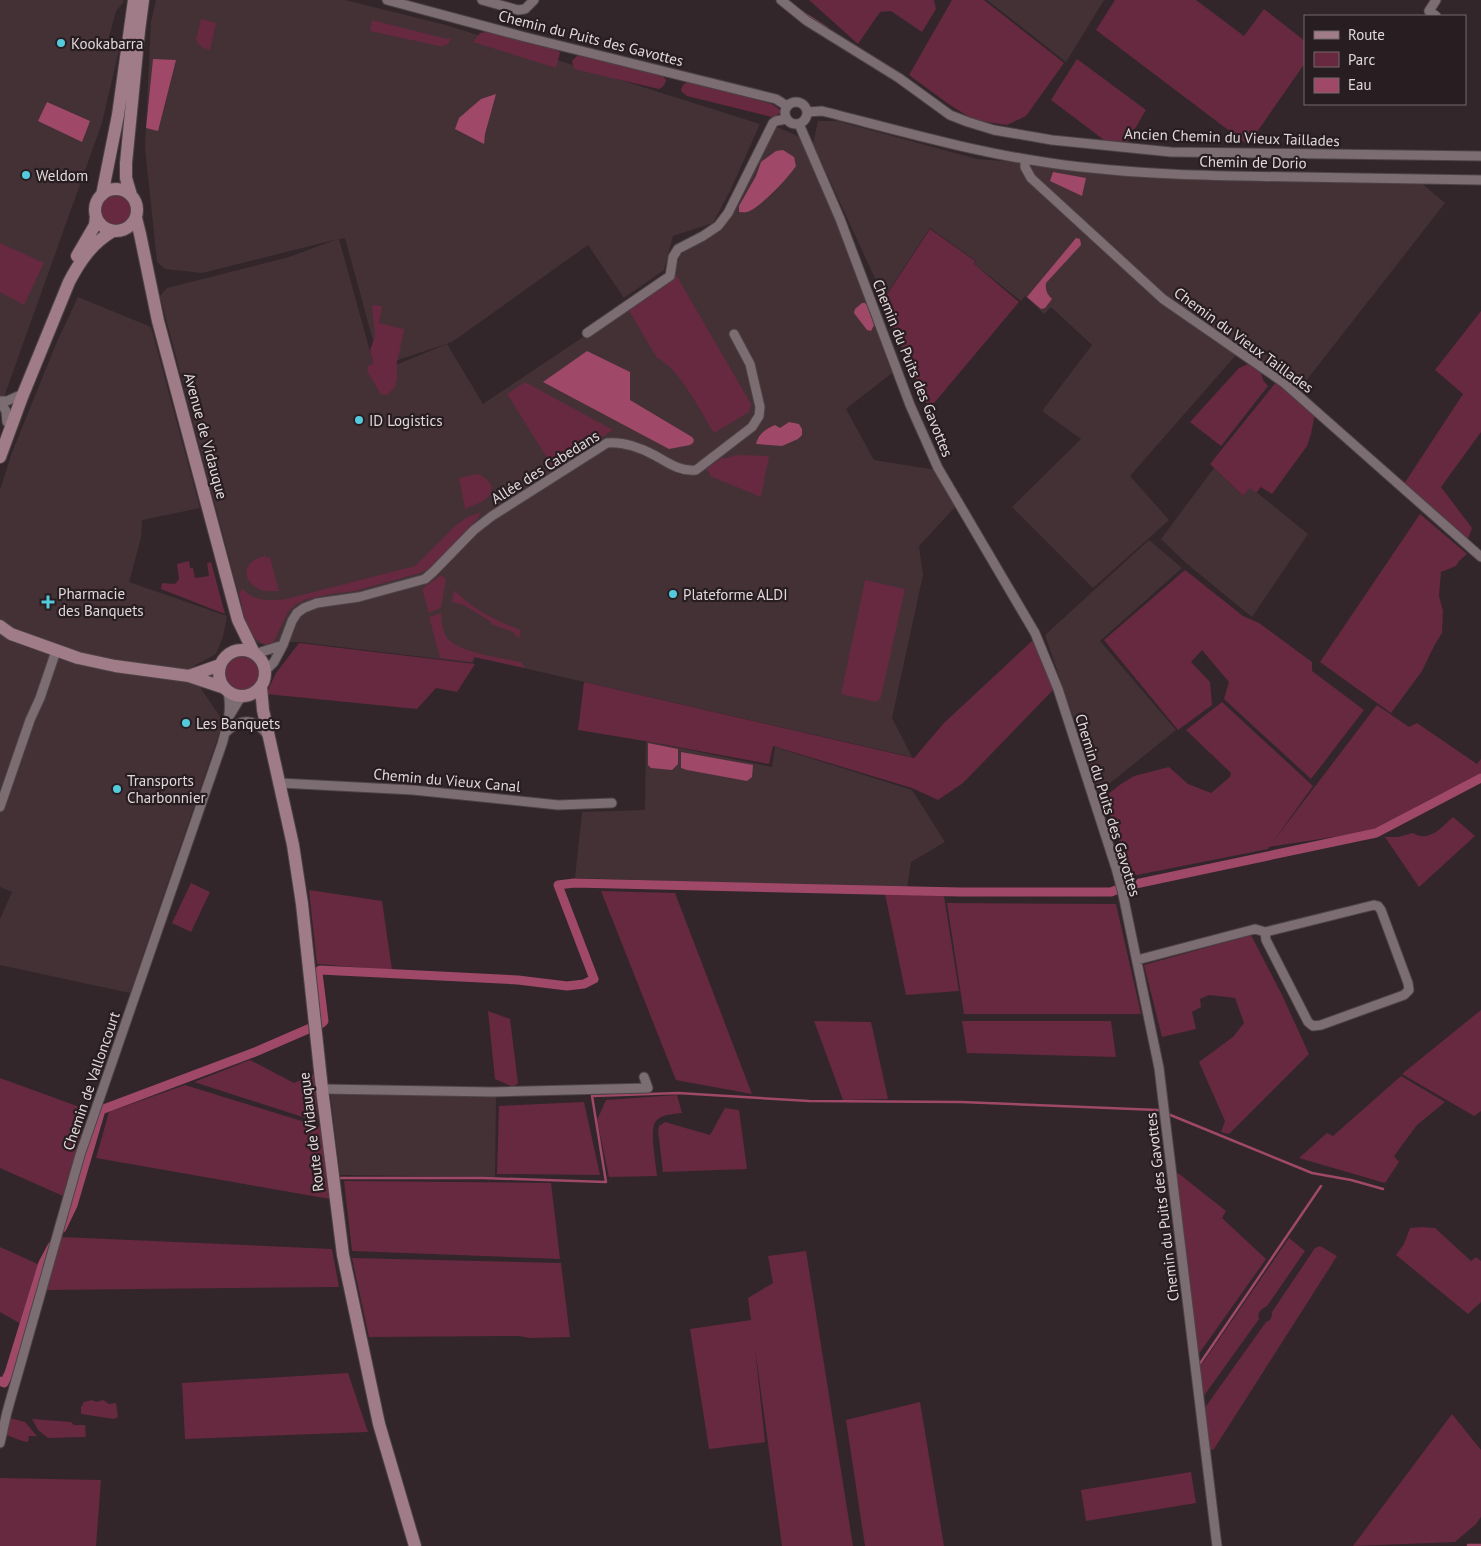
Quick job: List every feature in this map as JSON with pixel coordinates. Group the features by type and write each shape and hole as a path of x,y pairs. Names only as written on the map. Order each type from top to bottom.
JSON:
{"street":[{"path":"0,444 7,422 66,280 80,250 95,225 96,206 102,195 118,115 134,0"},
{"path":"0,456 22,397 77,266 100,239 128,227 136,218 137,206 128,187 126,163 143,0"},
{"name":"Chemin du Puits des Gavottes","path":"387,0 525,37 776,99 787,106"},
{"path":"482,0 518,10 525,9 534,0"},
{"name":"Ancien Chemin du Vieux Taillades","path":"781,0 807,21 899,78 950,115 994,130 1052,140 1171,152 1481,156"},
{"path":"1435,15 1429,10 1436,0"},
{"path":"793,102 799,102 805,106 807,112 804,121 799,124 792,124 786,118 784,112 787,106 793,102"},
{"name":"Chemin de Dorio","path":"807,112 822,111 962,146 1025,159 1105,169 1170,174 1236,176 1481,180"},
{"path":"587,333 670,276 673,257 678,249 718,226 728,213 773,123 786,118"},
{"name":"Chemin du Puits des Gavottes","path":"799,124 840,219 910,405 938,468 1035,633 1058,689 1118,875 1159,1068 1217,1546"},
{"name":"Chemin du Vieux Taillades","path":"1025,159 1025,167 1031,178 1163,299 1283,382 1481,557"},
{"path":"102,195 108,190 116,189 131,195"},
{"path":"96,216 106,228 115,231"},
{"name":"Avenue de Vidauque","path":"136,218 158,320 238,620 254,654"},
{"name":"Avenue de Vidauque","path":"115,231 132,239 146,260"},
{"name":"Allée des Cabedans","path":"283,645 292,621 304,608 317,603 359,597 425,579 474,530 492,516 606,443 617,442 654,455 672,466 690,471 696,470 752,426 759,416 760,407 750,364 734,334"},
{"path":"7,422 6,411 0,402 18,396"},
{"name":"Avenue de Vidauque","path":"224,659 236,641 238,620"},
{"path":"0,626 5,633 56,651 115,666 189,676 225,690 235,696 245,697 256,703 263,710"},
{"path":"254,654 283,645"},
{"path":"265,671 274,662 283,645"},
{"path":"189,676 224,659 236,650 245,650 254,654 262,662 265,671 261,687 245,697"},
{"path":"0,807 56,651"},
{"path":"224,659 218,676 225,690"},
{"name":"Route de Vidauque","path":"261,687 263,710 293,845 302,904 322,1089 343,1255 378,1424 415,1546"},
{"name":"Chemin de Valloncourt","path":"225,690 230,702 230,715"},
{"name":"Chemin de Valloncourt","path":"0,1443 7,1412 80,1155 230,715 239,700 245,697"},
{"path":"225,733 239,722 248,721 260,727 270,739"},
{"name":"Chemin du Vieux Canal","path":"280,783 413,790 558,805 612,803"},
{"path":"1137,960 1255,929 1265,932 1378,906 1382,910 1409,990 1404,995 1313,1026 1308,1022 1266,940 1265,932"},
{"path":"322,1089 493,1092 648,1088 644,1077"}],"shaded area":[{"path":"0,0 124,0 116,11 108,41 120,46 102,123 0,408"},
{"path":"156,0 345,0 446,25 760,124 730,191 713,223 673,236 664,270 624,298 588,245 452,342 380,366 345,238 339,239 376,373 447,344 483,404 673,277 680,255 723,229 777,127 802,138 846,246 892,373 846,409 874,460 936,470 957,505 919,546 923,575 892,718 912,757 475,657 473,663 299,642 275,642 270,646 257,643 249,634 160,296 167,288 289,257 338,239 202,273 165,269 157,262 145,147 151,22"},
{"path":"987,0 1104,0 1066,62"},
{"path":"818,121 837,121 977,159 1029,163 1052,168 1115,176 1229,180 1420,182 1445,203 1302,386 1236,355 1130,476 1169,520 1093,588 1012,507 1081,439 1042,411 1092,345 1051,307 1044,314 1025,296 1021,301 974,264 976,261 930,228 884,298 813,144"},
{"path":"78,297 151,327 200,508 142,520 141,538 129,582 227,616 223,637 216,654 194,666 202,690 221,718 221,728 130,993 0,965 0,919 12,892 0,887 0,490 11,455 56,344"},
{"path":"1214,468 1243,496 1250,487 1308,534 1252,617 1187,564 1161,539"},
{"path":"1149,540 1182,568 1100,641 1176,730 1099,792 1045,635"},
{"path":"646,741 772,767 775,747 912,790 945,842 911,862 907,888 575,878 582,812 645,810"},
{"path":"330,1092 496,1096 495,1177 340,1175"}],"green space":[{"path":"809,0 934,0 936,9 922,32 891,11 880,12 858,44"},
{"path":"952,0 984,0 1064,63 1026,116 1007,125 974,120 909,75"},
{"path":"1115,0 1196,0 1244,36 1264,9 1304,40 1304,64 1248,145 1096,30"},
{"path":"201,19 216,23 210,50 201,47 196,40"},
{"path":"372,20 447,39 451,38 447,45 439,46 370,31"},
{"path":"486,32 557,49 560,53 556,68 473,42 480,33"},
{"path":"583,55 662,75 666,82 659,89 574,68 572,61 577,56"},
{"path":"1077,59 1146,110 1127,142 1104,140 1051,100"},
{"path":"688,82 772,104 781,112 772,117 687,96 681,89"},
{"path":"116,194 122,195 127,199 131,204 131,216 127,221 122,225 116,226 110,225 105,221 101,216 100,210 101,204 105,199 110,195"},
{"path":"930,229 975,261 974,264 1019,302 929,409 882,302"},
{"path":"0,243 44,263 24,305 0,292"},
{"path":"675,273 751,404 749,412 714,433 681,381 665,363 657,358 628,309"},
{"path":"372,305 382,306 379,323 404,329 397,362 395,387 387,395 381,394 368,373 367,367 373,363 370,350 375,337"},
{"path":"1481,311 1481,432 1441,487 1472,528 1468,539 1404,484 1463,394 1435,370"},
{"path":"1248,364 1261,373 1263,380 1268,386 1221,446 1190,422 1239,368"},
{"path":"1277,381 1315,413 1311,434 1307,446 1272,494 1261,487 1256,493 1250,488 1243,496 1210,464"},
{"path":"525,382 613,430 554,469 507,394"},
{"path":"736,455 769,456 761,497 710,476 706,469 723,457 724,459"},
{"path":"478,474 488,481 492,491 485,500 465,509 459,478"},
{"path":"481,512 478,518 432,568 355,591 304,600 288,612 274,641 269,646 261,643 250,632 244,617 239,593 243,589 257,598 268,600 286,599 415,566 456,525 468,517"},
{"path":"1420,514 1467,554 1456,566 1441,572 1439,596 1443,611 1442,633 1422,671 1391,713 1320,662"},
{"path":"266,556 266,558 270,557 279,591 259,589 248,580 247,567 255,559"},
{"path":"189,561 195,578 209,576 207,563 211,562 225,614 161,589 162,583 175,584 179,579 177,564"},
{"path":"1185,570 1243,616 1259,623 1312,662 1312,671 1364,710 1311,779 1224,699 1229,682 1202,650 1191,662 1210,682 1212,705 1178,730 1104,640"},
{"path":"441,575 446,579 441,608 429,613 422,589"},
{"path":"865,580 905,589 881,697 877,702 841,694"},
{"path":"454,590 485,614 521,630 519,639 513,632 491,624 491,622 464,605 452,602"},
{"path":"441,613 445,634 455,645 483,654 521,662 525,668 474,657 472,662 440,658 429,617"},
{"path":"1033,640 1054,689 963,783 938,800 912,788 773,746 769,764 578,730 584,682 914,758 944,723"},
{"path":"299,643 475,664 457,692 436,688 417,709 266,694 276,673"},
{"path":"242,657 254,662 259,674 254,686 242,691 230,686 225,674 230,662"},
{"path":"1222,702 1313,786 1272,843 1377,705 1409,727 1417,723 1477,764 1481,759 1481,774 1372,831 1269,847 1268,849 1132,876 1104,798 1134,776 1169,767 1188,784 1211,793 1230,777 1231,773 1186,730"},
{"path":"1453,817 1475,836 1419,887 1385,837 1398,837 1413,833 1419,836 1430,835"},
{"path":"191,883 210,892 191,932 172,923"},
{"path":"309,890 382,901 392,970 317,964"},
{"path":"601,891 675,893 752,1094 676,1080"},
{"path":"885,894 944,896 959,991 906,995"},
{"path":"947,903 1116,904 1141,1014 964,1014"},
{"path":"1251,935 1282,995 1309,1054 1229,1134 1221,1132 1225,1121 1199,1062 1233,1037 1244,1023 1235,998 1209,995 1200,999 1201,1007 1192,1012 1196,1029 1162,1037 1144,965"},
{"path":"1481,1010 1481,1111 1474,1116 1402,1074"},
{"path":"488,1011 510,1019 518,1083 513,1087 495,1079"},
{"path":"814,1021 871,1022 888,1099 843,1100"},
{"path":"962,1021 1111,1021 1116,1057 967,1053"},
{"path":"250,1060 294,1083 314,1074 318,1122 194,1082"},
{"path":"1401,1076 1445,1102 1417,1125 1394,1156 1399,1162 1385,1183 1299,1158 1327,1133 1333,1136"},
{"path":"0,1078 88,1110 63,1196 0,1168"},
{"path":"185,1085 321,1127 330,1199 96,1158 109,1112"},
{"path":"677,1095 682,1113 661,1117 654,1125 653,1139 657,1176 609,1177 597,1120 606,1100"},
{"path":"584,1102 600,1175 497,1174 499,1106"},
{"path":"725,1108 739,1110 747,1169 663,1172 659,1126 665,1122 710,1135"},
{"path":"1178,1173 1226,1211 1222,1218 1266,1259 1198,1355 1174,1176"},
{"path":"344,1181 551,1183 560,1259 352,1251"},
{"path":"1410,1228 1435,1228 1471,1261 1476,1257 1481,1261 1481,1302 1468,1314 1396,1255 1404,1244"},
{"path":"62,1237 332,1249 339,1287 45,1290"},
{"path":"1289,1238 1305,1251 1267,1306 1260,1311 1259,1319 1203,1397 1200,1367"},
{"path":"1320,1246 1337,1256 1214,1449 1209,1451 1204,1409 1266,1322 1270,1320 1272,1312 1315,1248"},
{"path":"0,1247 40,1265 21,1324 0,1312"},
{"path":"806,1251 853,1546 782,1546 755,1348 765,1442 709,1449 690,1329 751,1320 748,1298 773,1283 768,1256"},
{"path":"352,1258 561,1263 570,1337 369,1337"},
{"path":"348,1373 368,1432 185,1439 182,1383"},
{"path":"92,1400 96,1402 103,1400 109,1404 116,1403 118,1417 114,1419 81,1414 81,1407 84,1402"},
{"path":"920,1402 944,1546 865,1546 846,1420"},
{"path":"1452,1414 1481,1450 1481,1517 1476,1524 1455,1542 1353,1546"},
{"path":"10,1418 25,1422 37,1436 29,1436 28,1442 5,1435"},
{"path":"32,1419 85,1425 86,1437 48,1438 38,1430"},
{"path":"1191,1472 1196,1503 1086,1521 1081,1490"},
{"path":"0,1478 101,1480 96,1546 0,1546"}],"water":[{"path":"153,59 176,60 158,131 146,128"},
{"path":"496,94 484,144 455,129 459,118 481,99"},
{"path":"47,102 90,121 82,142 38,121"},
{"path":"783,150 794,157 796,166 781,184 759,205 747,212 739,212 739,206 756,176 761,162 776,151"},
{"path":"1053,172 1086,178 1082,196 1050,181"},
{"path":"1076,238 1080,239 1081,245 1046,283 1047,292 1052,299 1045,308 1041,309 1027,297"},
{"path":"862,303 867,305 874,325 871,331 867,330 854,313 855,309"},
{"path":"587,351 630,372 630,400 692,437 693,443 669,449 543,382"},
{"path":"789,422 799,424 802,429 802,435 798,439 782,446 756,444 761,434 766,430 775,425 780,428"},
{"path":"648,743 678,749 678,764 672,770 651,768 648,765"},
{"path":"681,752 753,765 752,777 747,781 681,768"}],"waterway":[{"path":"802,12 827,28"},
{"path":"62,1228 73,1205 101,1110 255,1052 322,1023 324,1021 318,973 320,970 518,980 567,986 584,984 594,979 558,885 574,883 960,892 1111,892 1126,886 1376,833 1481,778"},
{"path":"341,1178 483,1178 606,1182 592,1096 678,1093 809,1101 961,1102 1158,1110 1163,1112"},
{"path":"1168,1114 1312,1173 1351,1180 1383,1189"},
{"path":"1199,1365 1321,1186"},
{"path":"0,1381 4,1383 9,1373 43,1263 52,1246"},
{"path":"1468,1545 1481,1545"}],"place":[{"name":"Kookabarra","path":"61,43"},
{"name":"Weldom","path":"26,175"},
{"name":"ID Logistics","path":"359,420"},
{"name":"Plateforme ALDI","path":"673,594"},
{"name":"Pharmacie des Banquets","path":"48,602"},
{"name":"Les Banquets","path":"186,723"},
{"name":"Transports Charbonnier","path":"117,789"}]}
